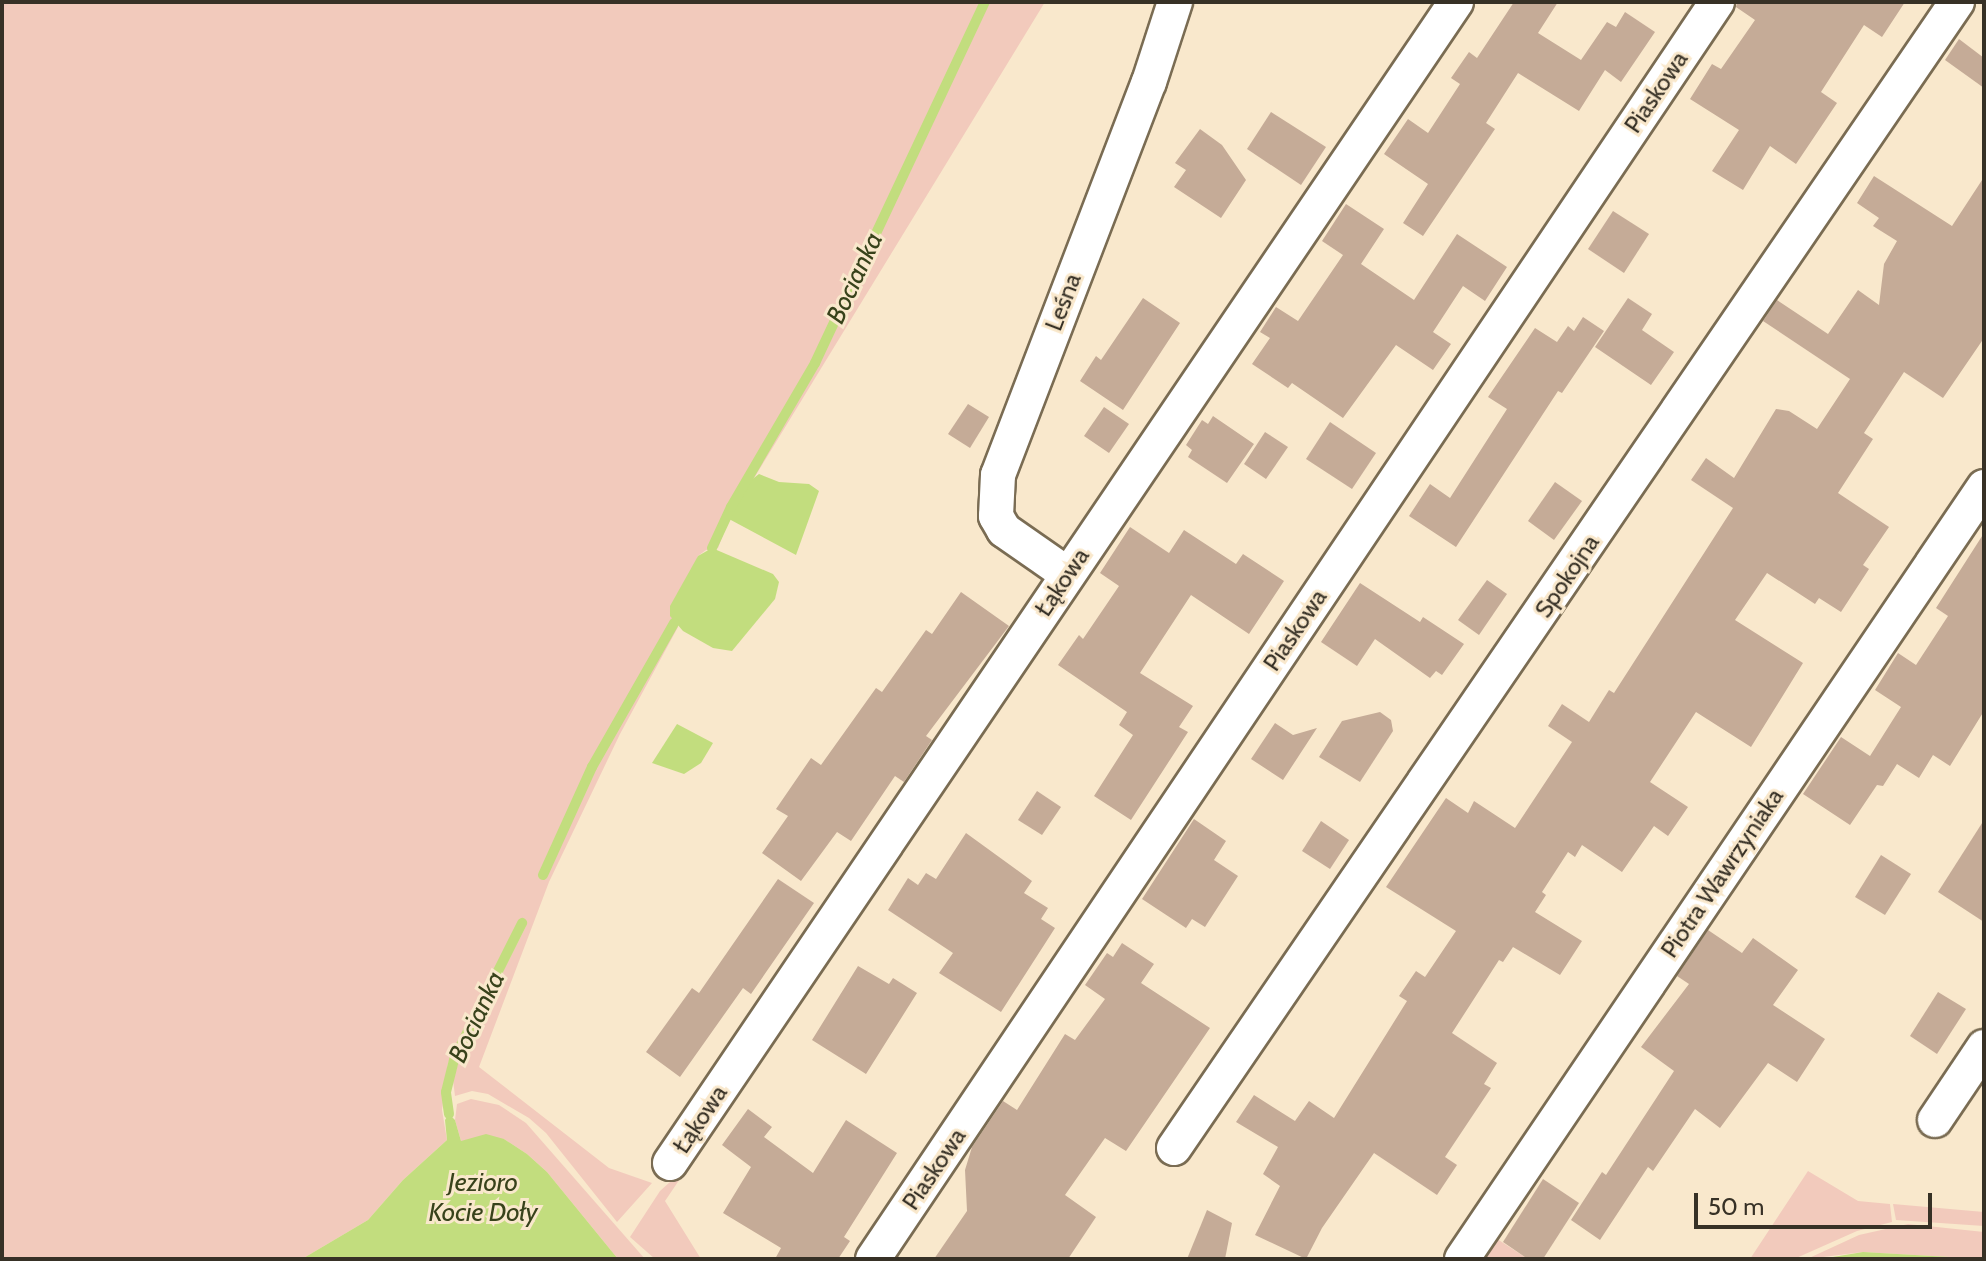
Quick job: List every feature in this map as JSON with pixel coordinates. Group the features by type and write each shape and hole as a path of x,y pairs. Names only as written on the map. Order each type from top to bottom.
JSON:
{"street":[{"name":"Leśna","path":"1067,574 1004,530 996,516 994,496 998,475 1149,82 1175,2"},
{"name":"Łąkowa","path":"670,1163 1456,2"},
{"name":"Piaskowa","path":"873,1259 1717,2"},
{"name":"Spokojna","path":"1174,1148 1957,2"},
{"name":"Piotra Wawrzyniaka","path":"1462,1259 1984,487"},
{"path":"1935,1120 1984,1047"}],"shaded area":[{"path":"2,2 1045,2 729,519 718,548 706,550 698,556 674,623 678,627 620,734 549,882 479,1067 609,1168 652,1183 617,1222 546,1133 529,1118 488,1094 472,1091 455,1096 453,1080 460,1057 526,926 519,923 448,1063 442,1110 447,1140 403,1180 368,1220 302,1259 2,1259"},
{"path":"471,1099 499,1105 526,1123 645,1259 618,1259 547,1172 504,1139 461,1141 455,1120 457,1104"},
{"path":"690,1164 665,1201 701,1259 655,1259 630,1237 660,1191"},
{"path":"1808,1171 1858,1201 1890,1204 1892,1222 1857,1231 1794,1259 1750,1259"},
{"path":"1893,1204 1984,1212 1984,1226 1896,1220"},
{"path":"1908,1224 1984,1232 1984,1259 1863,1252 1807,1259 1859,1235"},
{"path":"1494,1237 1528,1259 1479,1259"}],"water":[{"path":"759,474 779,482 809,484 819,491 796,555 729,519 750,481"},
{"path":"712,548 773,574 779,582 775,599 732,651 713,648 683,631 670,616 670,606 698,556"},
{"path":"677,724 713,743 701,763 684,774 652,763"},
{"name":"Jezioro Kocie Doły","path":"449,1114 455,1120 461,1141 486,1134 504,1139 527,1154 547,1172 618,1259 302,1259 368,1220 403,1180 447,1140 445,1120"},
{"path":"1863,1252 1984,1259 1821,1259"}],"building":[{"path":"1514,2 1558,2 1538,33 1581,60 1607,22 1616,27 1625,12 1655,32 1621,82 1605,70 1579,111 1518,73 1486,123 1495,129 1423,236 1403,223 1428,184 1384,154 1408,119 1428,133 1460,84 1451,78 1469,52 1477,58"},
{"path":"1737,2 1905,2 1882,37 1864,25 1821,92 1837,103 1796,164 1770,146 1743,190 1712,171 1739,130 1690,99 1712,64 1721,69 1755,20 1736,7"},
{"path":"1959,39 1984,58 1984,88 1945,60"},
{"path":"1271,112 1326,147 1301,185 1247,149"},
{"path":"1200,129 1222,145 1246,180 1221,218 1174,187 1186,170 1175,163"},
{"path":"1874,176 1952,226 1984,177 1984,338 1943,398 1904,372 1864,433 1873,439 1838,493 1889,527 1863,565 1869,569 1841,612 1819,598 1815,604 1767,573 1735,620 1803,663 1751,747 1696,712 1650,782 1688,807 1668,836 1654,826 1622,872 1582,845 1575,857 1568,852 1542,892 1546,895 1535,912 1582,941 1560,975 1513,947 1503,962 1499,960 1452,1033 1497,1063 1484,1084 1491,1088 1445,1157 1457,1165 1437,1195 1374,1153 1322,1228 1306,1259 1255,1235 1280,1186 1263,1174 1278,1147 1236,1122 1254,1095 1295,1121 1309,1101 1334,1118 1407,1001 1399,996 1416,971 1425,977 1456,931 1386,887 1446,798 1468,813 1474,801 1515,828 1572,742 1548,726 1562,704 1589,722 1609,690 1614,693 1733,508 1691,480 1706,458 1734,478 1776,409 1789,411 1817,429 1850,379 1763,321 1777,300 1828,334 1858,290 1879,305 1884,264 1897,241 1873,226 1879,218 1857,203"},
{"path":"1346,204 1384,229 1361,264 1414,300 1457,234 1507,267 1485,301 1463,286 1433,332 1451,344 1433,370 1396,345 1343,418 1292,383 1288,388 1252,364 1270,338 1260,332 1276,307 1298,321 1343,255 1322,241"},
{"path":"1613,211 1649,234 1624,273 1588,249"},
{"path":"1143,298 1180,323 1123,410 1080,381 1096,356 1101,360"},
{"path":"1628,298 1652,314 1642,330 1674,352 1651,385 1595,347"},
{"path":"1583,317 1604,331 1562,393 1558,391 1456,547 1409,516 1430,484 1450,498 1507,409 1488,397 1535,328 1557,342 1568,326 1574,331"},
{"path":"968,404 989,417 970,448 948,434"},
{"path":"1104,407 1129,424 1109,453 1084,436"},
{"path":"1213,416 1254,444 1227,483 1188,457 1192,450 1186,445 1202,420 1208,424"},
{"path":"1330,422 1376,453 1352,489 1306,459"},
{"path":"1265,432 1288,447 1266,479 1244,464"},
{"path":"1555,482 1582,501 1554,540 1528,521"},
{"path":"1130,527 1169,553 1184,530 1236,564 1243,554 1284,581 1249,634 1191,595 1140,673 1193,706 1179,727 1188,732 1131,820 1094,796 1133,735 1119,725 1127,712 1058,665 1079,635 1083,639 1119,586 1100,573"},
{"path":"1984,533 1984,711 1950,766 1933,755 1919,778 1897,764 1883,786 1877,785 1850,825 1803,794 1841,737 1870,756 1901,707 1875,690 1898,653 1916,665 1948,616 1936,608"},
{"path":"1487,580 1507,594 1479,635 1458,620"},
{"path":"1360,583 1420,622 1423,617 1464,644 1442,675 1436,671 1430,678 1375,639 1357,666 1321,642"},
{"path":"961,592 1009,626 926,736 932,740 904,782 895,776 851,841 837,832 801,881 762,853 788,816 776,809 811,758 821,765 876,688 882,692 926,630 932,634"},
{"path":"1380,712 1391,720 1393,731 1360,782 1319,757 1342,721"},
{"path":"1275,723 1293,735 1317,728 1283,780 1251,759"},
{"path":"1037,791 1061,807 1042,835 1018,820"},
{"path":"1194,819 1226,841 1214,860 1238,876 1205,927 1192,919 1186,928 1142,899"},
{"path":"1984,820 1984,922 1938,892"},
{"path":"1321,821 1349,840 1330,869 1302,851"},
{"path":"966,833 1032,881 1024,893 1048,908 1041,919 1055,928 1001,1012 939,973 953,953 888,910 908,878 918,885 926,873 936,879"},
{"path":"1881,855 1911,874 1885,915 1855,897"},
{"path":"778,879 814,903 751,994 743,988 680,1077 646,1052 692,988 699,993"},
{"path":"1708,930 1742,953 1753,938 1798,970 1773,1005 1825,1039 1797,1082 1768,1063 1720,1128 1695,1109 1653,1171 1648,1167 1600,1240 1571,1220 1602,1172 1606,1175 1674,1071 1641,1047 1689,984 1677,976"},
{"path":"1122,943 1154,964 1141,983 1210,1028 1126,1151 1105,1138 1065,1195 1096,1217 1068,1259 934,1259 967,1211 965,1170 972,1147 1003,1101 1017,1110 1065,1034 1075,1040 1105,999 1085,985 1107,953 1113,957"},
{"path":"858,966 889,984 893,978 917,993 866,1074 812,1040"},
{"path":"1938,992 1966,1009 1937,1054 1910,1036"},
{"path":"748,1109 772,1127 764,1137 813,1173 846,1120 897,1153 844,1237 850,1241 838,1259 775,1259 781,1248 723,1213 751,1167 722,1145"},
{"path":"1543,1179 1579,1203 1543,1259 1528,1259 1503,1242"},
{"path":"1207,1210 1232,1223 1225,1259 1187,1259"}],"waterway":[{"name":"Bocianka","path":"712,548 731,507 815,363 985,2"},
{"name":"Bocianka","path":"543,875 592,767 674,623"},
{"name":"Bocianka","path":"449,1114 446,1092 455,1057 522,923"}]}
